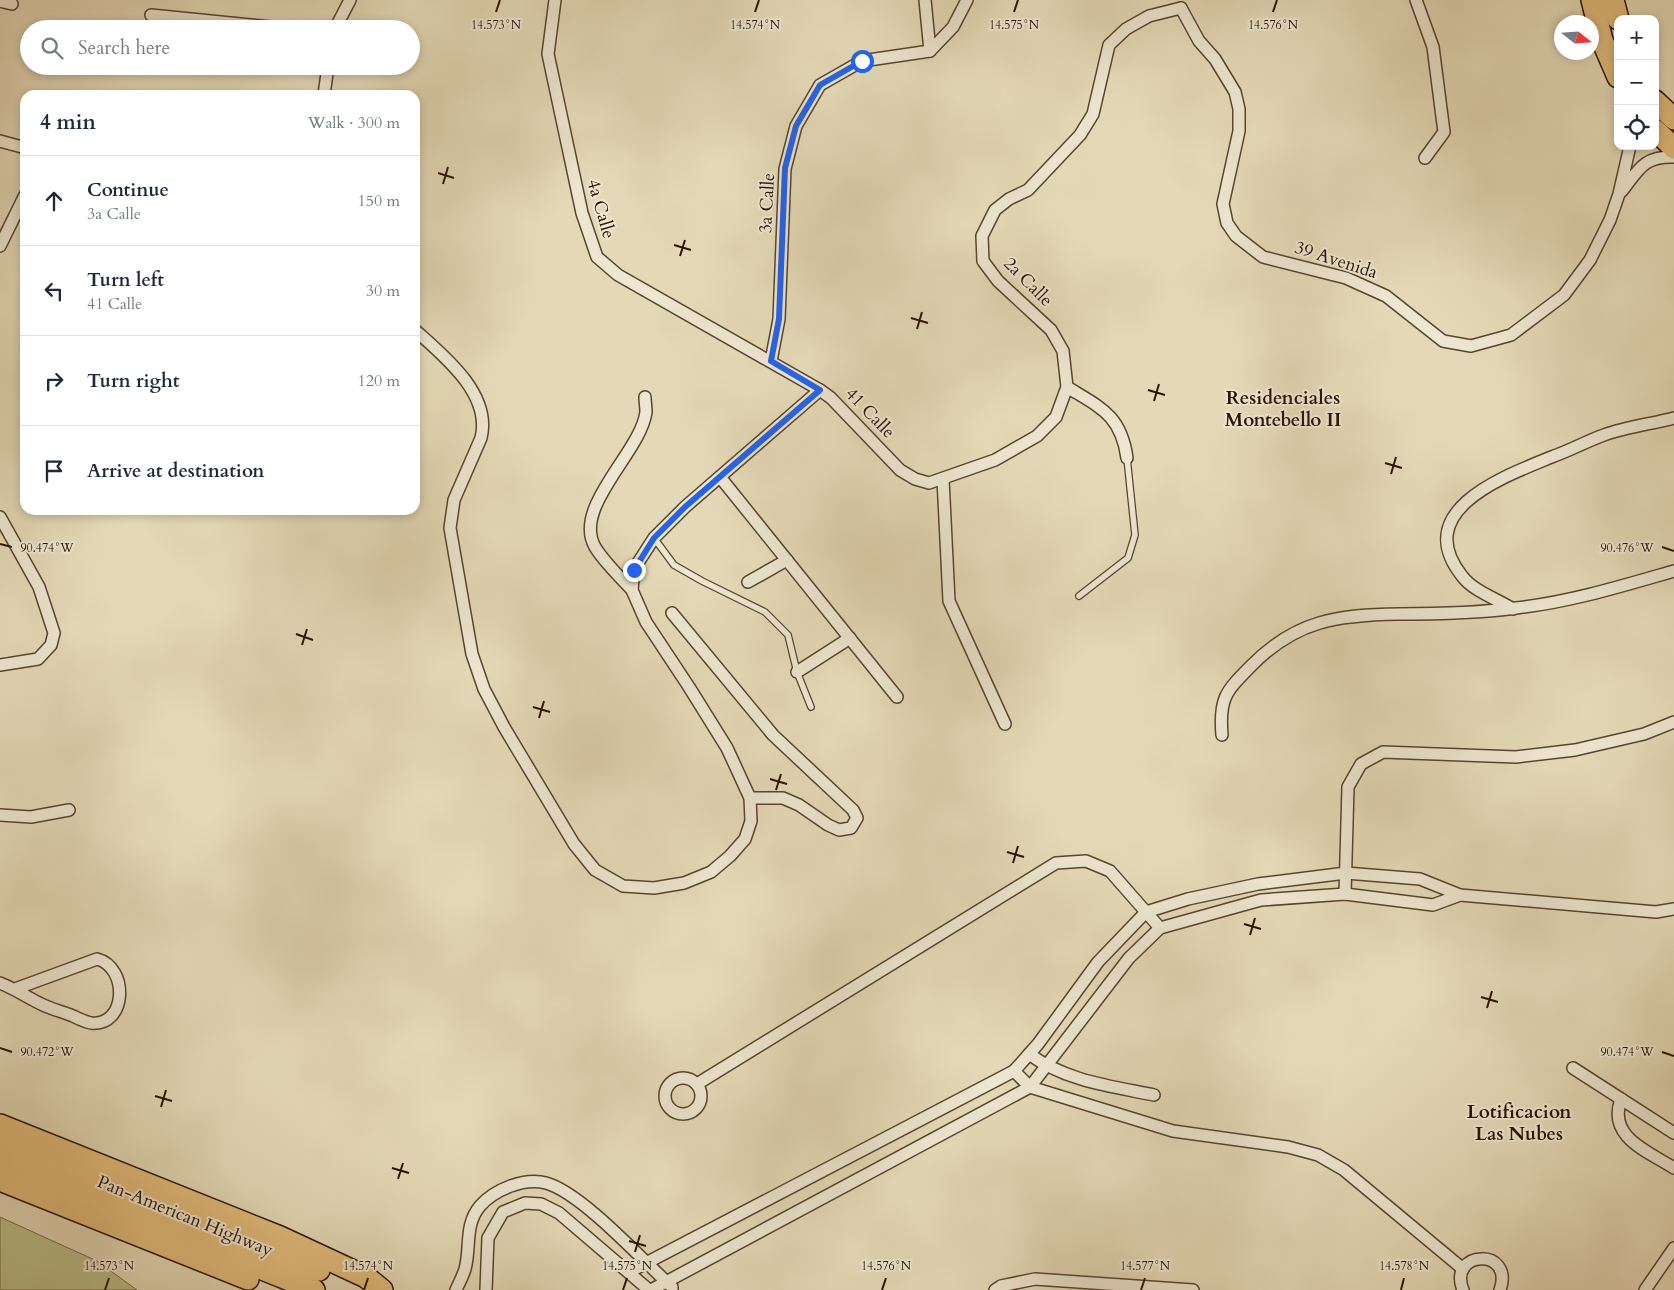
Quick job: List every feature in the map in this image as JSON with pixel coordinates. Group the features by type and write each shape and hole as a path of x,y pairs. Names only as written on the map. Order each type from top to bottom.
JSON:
{"highway":[{"path":"1592,0 1602,40 1614,68"},
{"path":"1613,0 1617,15"},
{"path":"1659,104 1674,119"},
{"path":"1659,134 1674,148"},
{"path":"0,1125 280,1237 366,1277 382,1290"},
{"name":"Pan-American Highway","path":"0,1142 314,1290"},
{"name":"Pan-American Highway","path":"0,1162 272,1271 370,1290"},
{"path":"0,1180 272,1271"}],"street":[{"path":"340,20 350,0"},
{"name":"4a Calle","path":"555,0 548,54 582,214 597,257 618,275 771,361"},
{"path":"925,0 930,51"},
{"path":"930,51 953,27 967,0"},
{"path":"1416,0 1433,47 1444,132 1425,158"},
{"path":"0,2 12,4"},
{"name":"39 Avenida","path":"1184,4 1199,41 1215,59 1235,92 1240,108 1239,131 1224,204 1227,223 1236,236 1263,257 1346,278 1386,296 1443,341 1470,346 1511,336 1564,296 1590,260 1610,220 1619,194 1629,150"},
{"name":"2a Calle","path":"943,479 995,460 1037,436 1056,417 1067,387 1063,351 1051,330 998,281 983,261 982,236 996,210 1010,199 1028,190 1080,135 1093,114 1109,45 1126,29 1149,16 1184,4"},
{"path":"151,15 201,20"},
{"name":"3a Calle","path":"771,361 779,319 785,168 796,126 820,85 862,61 930,51"},
{"path":"325,90 327,75"},
{"path":"0,141 20,146"},
{"name":"39 Avenida","path":"1619,194 1642,166 1658,157 1674,157"},
{"path":"0,246 20,204"},
{"path":"420,335 468,385 483,414 484,428 480,443 451,513 450,528 472,654 484,689 504,728 574,844 595,870 623,886 654,888 684,883 711,872 730,856 744,838 751,821 750,798 727,748 646,622 632,590 595,546 590,531 601,495 637,435 646,413 645,397"},
{"name":"41 Calle","path":"771,361 831,398 900,470 915,479 929,483 943,479"},
{"path":"1067,387 1100,408 1115,422 1124,441 1127,458"},
{"path":"632,590 634,570 654,538 720,477 820,390"},
{"path":"1513,608 1471,585 1462,576 1448,544 1449,525 1459,508 1474,494 1518,470 1604,435 1674,418"},
{"path":"720,477 897,697"},
{"path":"943,479 949,601 1005,724"},
{"path":"0,517 39,587 54,634 51,645 38,659 0,664"},
{"path":"748,582 787,560"},
{"path":"1222,735 1220,711 1226,695 1258,659 1300,630 1320,622 1347,616 1513,608 1552,604 1674,571"},
{"path":"672,613 774,735 853,810 857,818 851,828 839,830 828,826 799,805 782,798 750,798"},
{"path":"797,672 850,638"},
{"path":"1345,894 1348,787 1361,764 1383,752 1516,757 1575,750 1644,734 1674,722"},
{"path":"0,815 31,817 69,810"},
{"path":"697,1084 1056,863 1086,861 1110,871 1160,928"},
{"path":"628,1272 1014,1072 1030,1054 1098,962 1146,912 1188,899 1258,884 1346,873 1420,879 1460,895 1656,912 1674,909"},
{"path":"486,1290 488,1238 503,1212 525,1203 541,1204 559,1213 650,1290 669,1285 1030,1087 1129,958 1160,928 1261,900 1345,894 1433,905 1460,895"},
{"path":"0,983 15,989 42,1005 91,1023 106,1020 112,1015 119,1000 117,976 112,966 105,961 97,959 15,989"},
{"path":"1030,1054 1047,1067 1078,1080 1154,1095"},
{"path":"1573,1068 1674,1133"},
{"path":"1014,1072 1030,1087 1173,1131 1288,1147 1318,1155 1344,1170 1463,1269"},
{"path":"1621,1099 1616,1111 1618,1124 1625,1134 1635,1144 1674,1168"},
{"path":"456,1290 465,1268 469,1228 480,1207 500,1191 523,1182 545,1182 576,1198 669,1285"},
{"path":"469,1228 488,1238"},
{"path":"1645,1290 1674,1248"},
{"path":"1463,1290 1460,1283 1463,1269 1470,1261 1477,1258 1492,1260 1500,1269 1503,1276 1500,1290"},
{"path":"995,1290 1001,1286 1035,1279 1193,1290"}],"lane":[{"path":"1079,596 1128,558 1135,535 1127,458"},
{"path":"654,538 674,565 702,582 765,612 788,635 797,672 811,707"}],"green space":[{"path":"0,1217 97,1261 137,1290 0,1290"}],"district":[{"name":"Residenciales Montebello II","path":"1283,409"},
{"name":"Lotificacion Las Nubes","path":"1519,1123"}],"route":[{"path":"634,570 654,538 685,507 820,390 771,361 779,319 785,168 796,126 820,85 862,61"}]}
